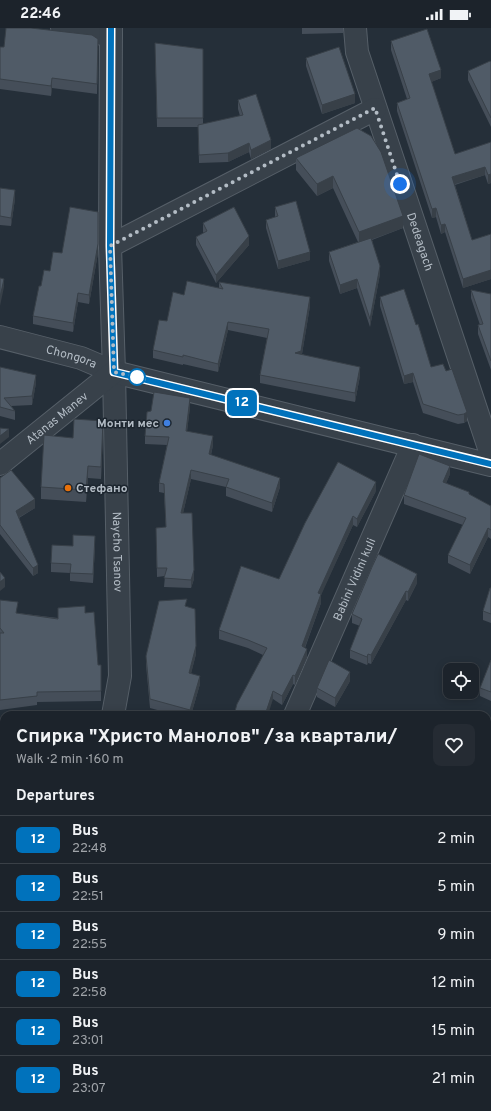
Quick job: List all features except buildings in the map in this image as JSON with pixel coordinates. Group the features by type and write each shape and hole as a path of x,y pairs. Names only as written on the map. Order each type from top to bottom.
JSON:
{"street":[{"path":"62,28 111,32"},
{"name":"Dedeagach","path":"355,28 357,52 491,454"},
{"name":"Naycho Tsanov","path":"111,32 110,246 120,676 114,711"},
{"path":"110,246 375,108"},
{"name":"Chongora","path":"0,338 81,358 114,372 491,464"},
{"name":"Atanas Manev","path":"0,464 114,372"},
{"name":"Babini Vidini kuli","path":"297,711 413,444"}],"bus line":[{"name":"12","path":"111,28 110,246 114,372 491,464"}],"place":[{"name":"Монти мес","path":"167,423"},
{"name":"Стефано","path":"68,488"}],"route":[{"path":"137,377 144,379 114,372 110,246 375,108 400,184"}]}
